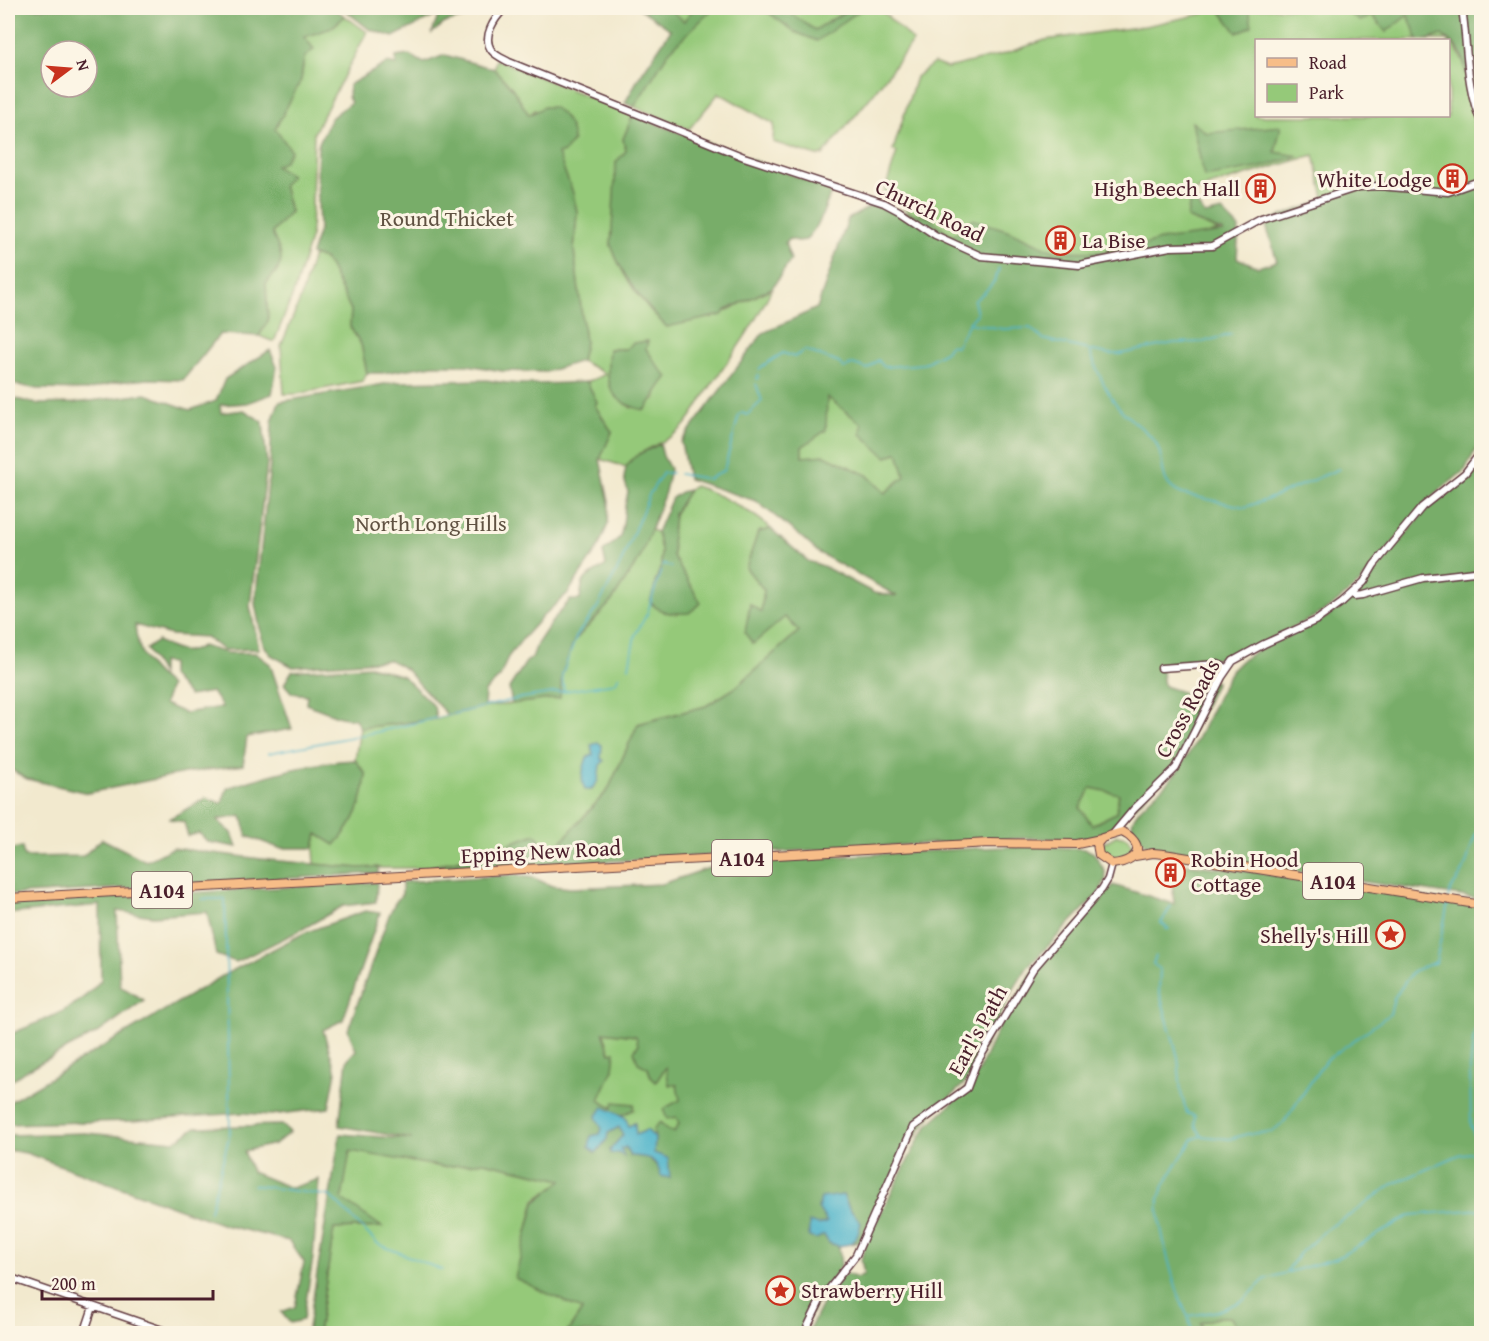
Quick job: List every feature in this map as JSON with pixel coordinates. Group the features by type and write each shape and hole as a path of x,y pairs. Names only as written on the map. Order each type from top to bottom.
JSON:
{"main road":[{"name":"A104","path":"1101,839 1122,832 1153,853"},
{"name":"Epping New Road","path":"8,898 998,843 1077,844 1101,839"},
{"path":"1098,851 1097,844 1101,839"},
{"path":"1135,842 1137,850 1135,856"},
{"name":"Epping New Road","path":"1077,844 1098,851"},
{"name":"A104","path":"1098,851 1102,858 1112,864 1153,853 1482,905"}],"street":[{"name":"Church Road","path":"505,8 492,25 488,43 495,54 518,66 744,157 884,203 935,235 972,253 992,258 1079,265 1170,247 1212,246 1261,219 1359,187 1379,186 1448,192 1482,180"},
{"path":"1462,8 1468,76 1482,124"},
{"name":"Cross Roads","path":"1113,834 1134,809 1176,768 1227,668 1237,658 1317,620 1352,593 1364,582 1381,557 1422,507 1465,473 1478,456 1482,444"},
{"path":"1352,593 1355,596 1363,595 1423,578 1482,572"},
{"path":"1161,668 1218,664 1227,668"},
{"path":"1126,820 1128,835"},
{"name":"Earl's Path","path":"804,1334 821,1299 856,1255 914,1127 967,1088 976,1064 1033,969 1102,889 1108,879 1112,864"},
{"path":"8,1277 174,1334"},
{"path":"84,1334 93,1307"}],"green space":[{"path":"8,8 333,8 345,16 331,28 304,37 314,49 304,58 301,80 275,129 291,150 284,162 275,166 291,175 283,185 290,212 272,233 281,260 277,270 266,283 268,321 259,336 220,334 183,380 148,379 117,382 88,390 37,389 8,383"},
{"path":"342,8 456,8 460,12 494,9 445,23 432,33 439,14 393,37 369,29"},
{"path":"639,8 669,8 684,21 696,8 714,8 670,50 634,107 625,103 671,30"},
{"path":"655,8 879,8 913,41 823,155 817,156 773,142 774,124 719,93 689,129 627,104 661,50 682,26"},
{"path":"762,8 783,8 815,30 851,8 863,8 817,41 795,32"},
{"path":"1212,8 1341,8 1373,16 1386,32 1408,14 1418,39 1255,39 1255,117 1450,117 1450,42 1465,67 1471,106 1481,127 1483,147 1481,184 1445,194 1325,202 1314,155 1199,189 1191,194 1187,218 1219,231 1122,256 1047,263 953,236 928,217 911,213 898,203 883,196 897,152 893,150 916,77 934,63 947,68 1004,54 1045,40 1145,26 1202,14"},
{"path":"1220,8 1249,8 1252,26 1237,33"},
{"path":"1341,8 1481,8 1481,120 1471,95 1462,55 1450,39 1442,35 1430,39 1418,39 1408,15 1386,32 1373,16 1360,21"},
{"path":"345,16 367,32 314,133 311,236 295,289 274,342 259,336 268,321 266,283 278,270 272,233 290,212 283,185 274,166 275,129 301,80 304,37 331,28"},
{"path":"1442,35 1447,39 1430,39"},
{"name":"Round Thicket","path":"409,55 424,63 445,55 494,69 512,88 529,115 544,107 553,107 567,121 573,141 564,152 558,154 573,193 577,212 574,250 585,342 581,361 546,372 502,371 468,365 433,365 383,373 367,373 361,344 350,327 351,310 330,267 324,259 311,254 319,230 318,145 331,118 351,102 348,97 349,85 387,63 396,65 396,57"},
{"path":"496,59 633,115 623,139 626,151 611,245 634,289 667,327 697,319 712,318 772,288 750,328 686,424 668,439 638,455 626,467 600,459 612,432 595,406 597,402 587,382 606,374 581,361 585,342 574,250 577,212 535,110 529,115 512,88 494,69","holes":["609,349 646,349 658,373 657,392 655,399 631,408 615,394 609,383"]},
{"path":"633,115 832,190 819,223 806,240 789,239 785,243 791,260 772,288 726,310 722,315 667,327 642,300 627,279 611,245 616,162 626,151 623,139"},
{"path":"1192,122 1207,133 1281,126 1275,152 1299,156 1258,168 1204,177"},
{"path":"1369,183 1444,194 1481,184 1482,438 1465,470 1429,499 1360,583 1331,607 1235,656 1161,666 1164,686 1182,692 1191,703 1195,704 1198,695 1196,682 1208,679 1216,682 1181,756 1169,773 1108,833 1079,839 1030,838 448,870 427,869 480,854 536,834 550,854 608,790 638,724 706,706 735,688 799,631 785,617 753,644 745,633 750,604 761,612 764,590 746,568 758,532 771,529 808,561 823,566 874,593 897,596 819,553 756,501 688,479 681,442 763,333 817,308 848,219 873,205 928,217 953,236 972,219 1007,230 1054,251 1105,252 1114,255 1160,240 1224,232 1187,218 1191,194 1205,215 1222,211 1239,228 1237,258 1258,267 1277,261 1265,222","holes":["827,397 862,424 861,434 885,456 898,452 905,476 885,493 867,475 825,455 802,457 802,447 826,430","1091,788 1119,794 1116,813 1092,825 1080,808"]},
{"path":"313,255 324,259 330,267 351,310 350,327 361,344 367,373 363,381 297,394 284,394 281,346 300,300"},
{"path":"648,341 646,349 668,377 645,410 632,407 616,396 609,381 608,361 609,349 626,349 633,343"},
{"path":"270,350 277,367 272,394 247,403 220,405 221,413 244,410 263,422 267,464 250,606 259,649 223,650 206,637 171,635 135,625 138,644 145,659 170,686 164,704 185,713 222,707 212,692 189,696 171,676 171,663 161,662 161,674 146,649 158,641 180,651 190,651 202,646 227,653 255,653 270,664 292,729 247,737 243,765 185,773 88,793 27,779 8,768 8,397 37,404 74,403 146,394 190,410 216,401 225,379"},
{"name":"North Long Hills","path":"487,380 525,384 587,382 597,402 595,406 612,432 600,459 609,502 608,524 598,548 568,593 543,616 508,657 500,677 485,691 484,707 447,715 406,669 390,660 293,667 271,655 263,644 255,604 270,465 272,422 279,402 396,382"},
{"path":"826,396 862,424 887,457 898,452 905,476 885,493 867,475 802,457 802,447"},
{"path":"660,444 670,469 665,492 641,556 611,602 574,641 562,675 560,698 512,704 509,688 526,662 532,658 537,644 570,600 580,600 584,581 606,565 603,552 620,537 628,492 624,478 626,467 632,459"},
{"path":"1481,450 1481,899 1153,848 1139,839 1134,833 1133,819 1180,768 1231,671 1256,651 1319,622 1355,597 1431,504 1450,493 1467,479 1477,463"},
{"path":"694,486 735,504 756,516 771,529 758,532 764,590 761,613 750,604 754,643 785,616 800,630 735,688 706,706 638,724 608,790 550,854 480,854 424,868 359,868 315,864 314,848 317,834 335,844 353,820 363,795 366,774 355,760 360,728 435,719 484,707 559,698 562,675 574,641 611,602 641,556 650,530 657,532 661,550 661,566 655,582 664,612 678,614 701,603 673,556 674,514"},
{"path":"689,490 674,514 673,556 701,603 689,613 668,612 658,609 650,602 661,566 661,550 657,532 672,498"},
{"path":"370,666 403,676 434,706 436,719 360,728 355,719 340,717 306,704 307,695 292,693 284,684 292,671"},
{"path":"355,760 366,774 363,795 349,828 335,845 317,834 314,848 279,848 247,836 242,816 217,820 232,833 237,847 208,842 199,833 188,836 184,822 169,819 206,798 222,803 227,788 306,766"},
{"path":"1091,788 1119,793 1116,813 1091,825 1080,808"},
{"path":"1117,835 1127,837 1132,850 1122,857 1108,859 1100,853 1100,845"},
{"path":"102,839 146,861 173,848 270,860 359,868 378,867 378,873 8,895 8,850 22,847 24,857 83,856"},
{"path":"1037,846 1086,849 1094,853 1105,871 1106,879 1099,893 1027,968 1010,995 964,1084 932,1114 911,1142 859,1242 851,1244 858,1234 861,1223 849,1208 843,1195 821,1199 827,1222 819,1225 829,1243 839,1246 841,1266 821,1295 801,1333 567,1333 582,1310 515,1278 535,1202 562,1180 484,1162 443,1167 350,1151 342,1199 382,1227 334,1229 318,1333 307,1334 340,1134 412,1139 339,1126 347,1060 356,1050 348,1030 389,915 402,894 402,882 514,875 534,878 552,886 571,888 662,884 715,866 760,861","holes":["603,1032 636,1036 638,1045 634,1051 638,1063 648,1068 651,1077 656,1082 666,1067 669,1085 677,1085 680,1100 663,1109 667,1119 676,1117 679,1124 674,1132 667,1130 660,1122 653,1129 654,1153 669,1178 648,1157 630,1156 626,1147 621,1149 623,1155 610,1150 623,1135 619,1127 608,1133 607,1139 595,1153 591,1136 600,1134 611,1111 622,1115 633,1110 634,1104 614,1102 612,1108 599,1100 613,1069 615,1052 610,1053"]},
{"path":"1176,863 1256,872 1481,907 1481,1333 1234,1333 1237,1326 1230,1317 1220,1317 1200,1323 1203,1334 807,1334 822,1304 842,1276 847,1274 857,1278 864,1274 861,1260 865,1244 920,1137 930,1123 959,1097 977,1074 999,1027 1032,971 1067,933 1090,913 1113,885 1174,904 1172,882"},
{"path":"377,882 376,902 343,906 236,962 216,955 207,912 153,916 117,911 120,986 144,1000 99,1032 25,1071 8,1083 8,1035 70,1007 81,1000 101,980 100,905 8,914 8,903"},
{"path":"365,911 380,913 343,1020 323,1030 336,1072 329,1108 271,1115 241,1113 133,1121 8,1124 8,1103 224,975 304,933"},
{"path":"603,1032 636,1036 651,1077 666,1066 676,1081 680,1094 677,1117 679,1124 674,1132 667,1130 661,1123 655,1138 647,1130 636,1135 634,1123 629,1127 622,1115 633,1110 612,1108 598,1100 613,1069 614,1053 611,1054"},
{"path":"282,1125 290,1132 275,1144 244,1151 252,1172 291,1188 319,1179 313,1258 303,1320 290,1323 281,1312 295,1307 304,1262 289,1241 224,1225 26,1153 8,1150 8,1135 86,1133 175,1141 196,1127"},
{"path":"350,1150 443,1167 484,1162 563,1180 535,1200 516,1277 582,1310 567,1333 318,1334 334,1229 381,1227 341,1199"},
{"path":"1220,1317 1230,1317 1237,1326 1234,1333 1203,1333 1200,1323"}],"water":[{"path":"598,743 602,745 601,758 604,761 600,765 598,781 591,790 585,790 582,781 583,769 587,757 593,755 591,745"},
{"path":"603,1107 625,1117 629,1126 635,1123 636,1135 647,1130 655,1138 654,1153 668,1158 670,1178 661,1176 657,1165 651,1159 630,1156 626,1147 621,1149 624,1156 618,1153 611,1154 610,1150 623,1135 619,1127 608,1133 607,1139 596,1153 589,1147 591,1136 600,1134 602,1129 596,1117"},
{"path":"843,1195 849,1208 861,1223 858,1234 851,1244 839,1246 829,1243 824,1235 816,1239 809,1237 809,1222 819,1225 827,1222 818,1208 821,1198"}],"waterway":[{"path":"969,323 977,314 974,301 993,283 999,268"},
{"path":"923,364 946,351 950,345 956,346 969,323 1003,329 1030,328 1036,333"},
{"path":"1037,334 1043,339 1089,350 1112,398 1126,415 1156,443 1165,478 1174,489 1182,494 1245,507 1339,469"},
{"path":"1089,350 1120,354 1174,343 1203,342 1232,334"},
{"path":"759,370 783,353 794,357 805,350 839,363 844,368 853,364 868,369 878,360 884,367 922,364"},
{"path":"757,379 758,375"},
{"path":"679,474 709,479 724,470 739,415 742,413 747,415 762,401 756,384"},
{"path":"564,692 562,675 577,635 597,608 620,565 650,493 663,473 672,473"},
{"path":"629,667 635,635 647,614 663,564 671,567"},
{"path":"269,753 377,732 521,698 615,683 619,676"},
{"path":"1448,898 1452,887 1462,873 1475,835 1482,823"},
{"path":"202,899 225,899 230,1133 210,1211"},
{"path":"1188,1316 1172,1275 1160,1219 1160,1195 1166,1181 1193,1139 1201,1136 1230,1139 1247,1134 1271,1132 1284,1122 1325,1061 1390,1014 1394,998 1413,971 1436,962 1448,903"},
{"path":"1166,929 1169,929 1161,923 1171,906"},
{"path":"1156,956 1153,964 1160,969 1159,991 1178,1057 1181,1093 1187,1113 1195,1116 1195,1125 1201,1135"},
{"path":"1474,1152 1477,1141 1471,1126 1470,1068 1474,1033 1482,1018"},
{"path":"1287,1271 1300,1253 1328,1228 1391,1185 1461,1154 1482,1152"},
{"path":"253,1185 330,1196 378,1244 442,1270"},
{"path":"1193,1334 1188,1316 1218,1311 1244,1300 1265,1279 1337,1258 1411,1215 1482,1209"}],"place":[{"name":"White Lodge","path":"1453,179"},
{"name":"High Beech Hall","path":"1261,188"},
{"name":"La Bise","path":"1061,240"},
{"name":"Robin Hood Cottage","path":"1170,872"},
{"name":"Shelly's Hill","path":"1390,935"},
{"name":"Strawberry Hill","path":"780,1290"}]}
